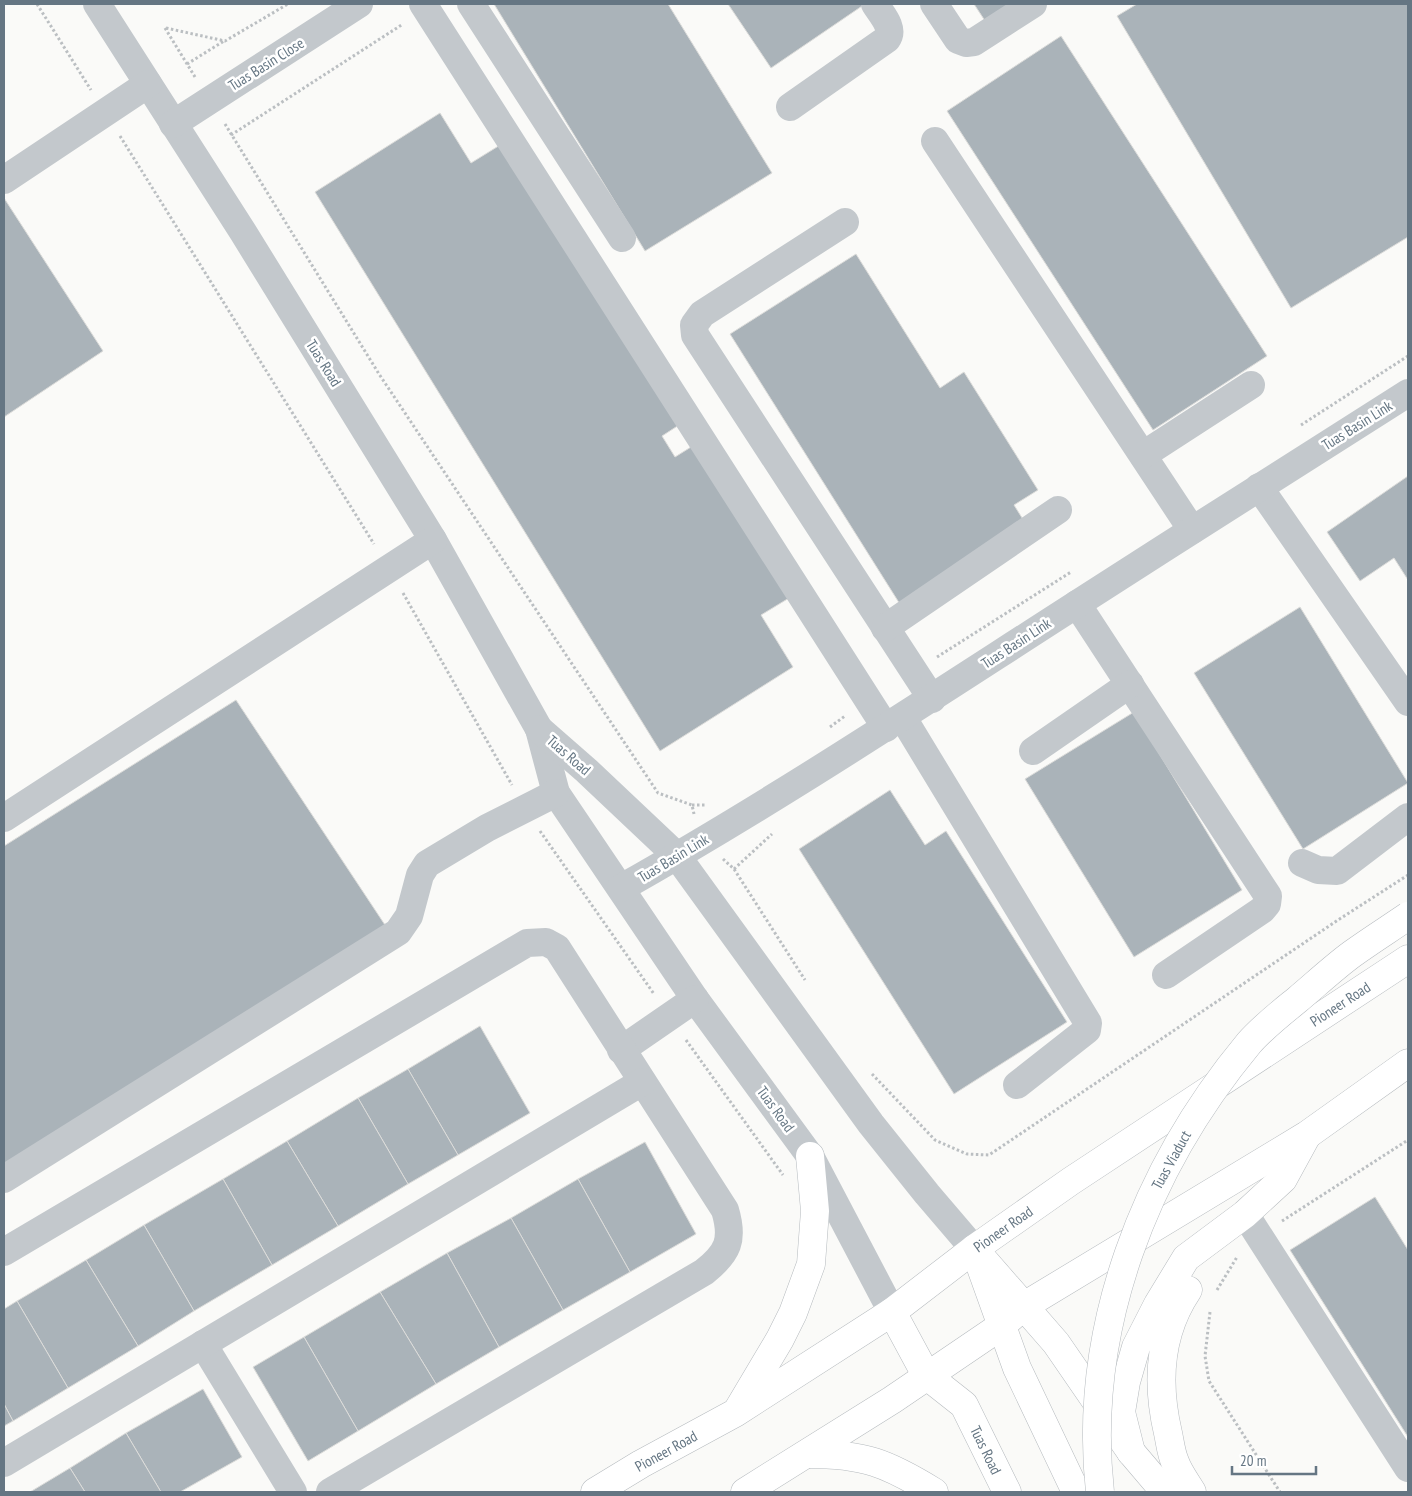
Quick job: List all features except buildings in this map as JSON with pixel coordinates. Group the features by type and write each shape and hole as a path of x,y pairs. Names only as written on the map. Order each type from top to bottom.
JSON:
{"main road":[{"name":"Tuas Viaduct","path":"1100,1492 1096,1423 1100,1370 1111,1316 1123,1267 1146,1205 1174,1152 1201,1107 1250,1042 1351,954 1408,916"},
{"name":"Pioneer Road","path":"595,1492 641,1464 735,1414 892,1312 974,1249 1071,1181 1408,959"},
{"path":"745,1492 892,1400 926,1375 1001,1326 1024,1306 1307,1135 1408,1063"},
{"path":"1131,1452 1121,1412 1126,1382 1136,1347 1158,1304 1186,1258 1245,1214 1283,1179 1307,1135"},
{"path":"735,1414 780,1340 793,1313 811,1264 815,1211 810,1156"},
{"path":"1192,1492 1174,1461 1163,1413 1160,1371 1165,1341 1174,1310 1202,1267 1214,1237"},
{"name":"Tuas Road","path":"974,1249 1056,1343 1131,1452 1165,1492"},
{"name":"Tuas Road","path":"974,1249 1017,1368 1076,1492"},
{"name":"Tuas Road","path":"892,1312 926,1375 964,1405 1007,1492"},
{"path":"808,1454 842,1454 874,1460 905,1474 934,1492"}],"street":[{"name":"Tuas Road","path":"97,4 433,540 539,729 556,793 695,999 810,1156 892,1312"},
{"name":"Tuas Basin Close","path":"173,124 359,4"},
{"path":"471,4 622,238"},
{"path":"790,107 887,40 890,35 890,28 875,4"},
{"path":"934,4 958,40 966,43 974,42 1032,4"},
{"path":"425,7 895,723 1088,1023 1087,1030 1018,1086"},
{"path":"4,180 148,84"},
{"path":"935,141 1192,530"},
{"path":"845,222 702,314 694,325 695,336 932,699"},
{"path":"1142,455 1251,385"},
{"name":"Tuas Basin Link","path":"621,888 895,723 1192,530 1408,393"},
{"path":"1259,487 1408,702"},
{"path":"885,628 1058,510"},
{"path":"4,818 433,540"},
{"path":"1077,604 1268,896 1267,904 1262,910 1166,975"},
{"path":"1033,751 1130,684"},
{"name":"Tuas Road","path":"539,729 587,771 677,856 871,1124 974,1249"},
{"path":"4,1179 398,932 409,916 420,876 427,864 487,828 556,793"},
{"path":"1302,862 1318,870 1337,871 1408,817"},
{"path":"4,1252 527,943 546,942 557,948 725,1210 730,1226 729,1244 719,1260 704,1272 330,1492"},
{"path":"622,1050 695,999"},
{"path":"4,1463 642,1082"},
{"path":"1245,1214 1408,1468"},
{"path":"203,1344 293,1492"}],"path":[{"path":"38,4 389,568"},
{"path":"187,64 288,4"},
{"path":"231,135 425,7"},
{"path":"224,41 165,28 379,374 658,792 692,805 702,840 734,869 808,985"},
{"path":"870,1071 935,1140 967,1154 989,1155 1408,875"}]}
